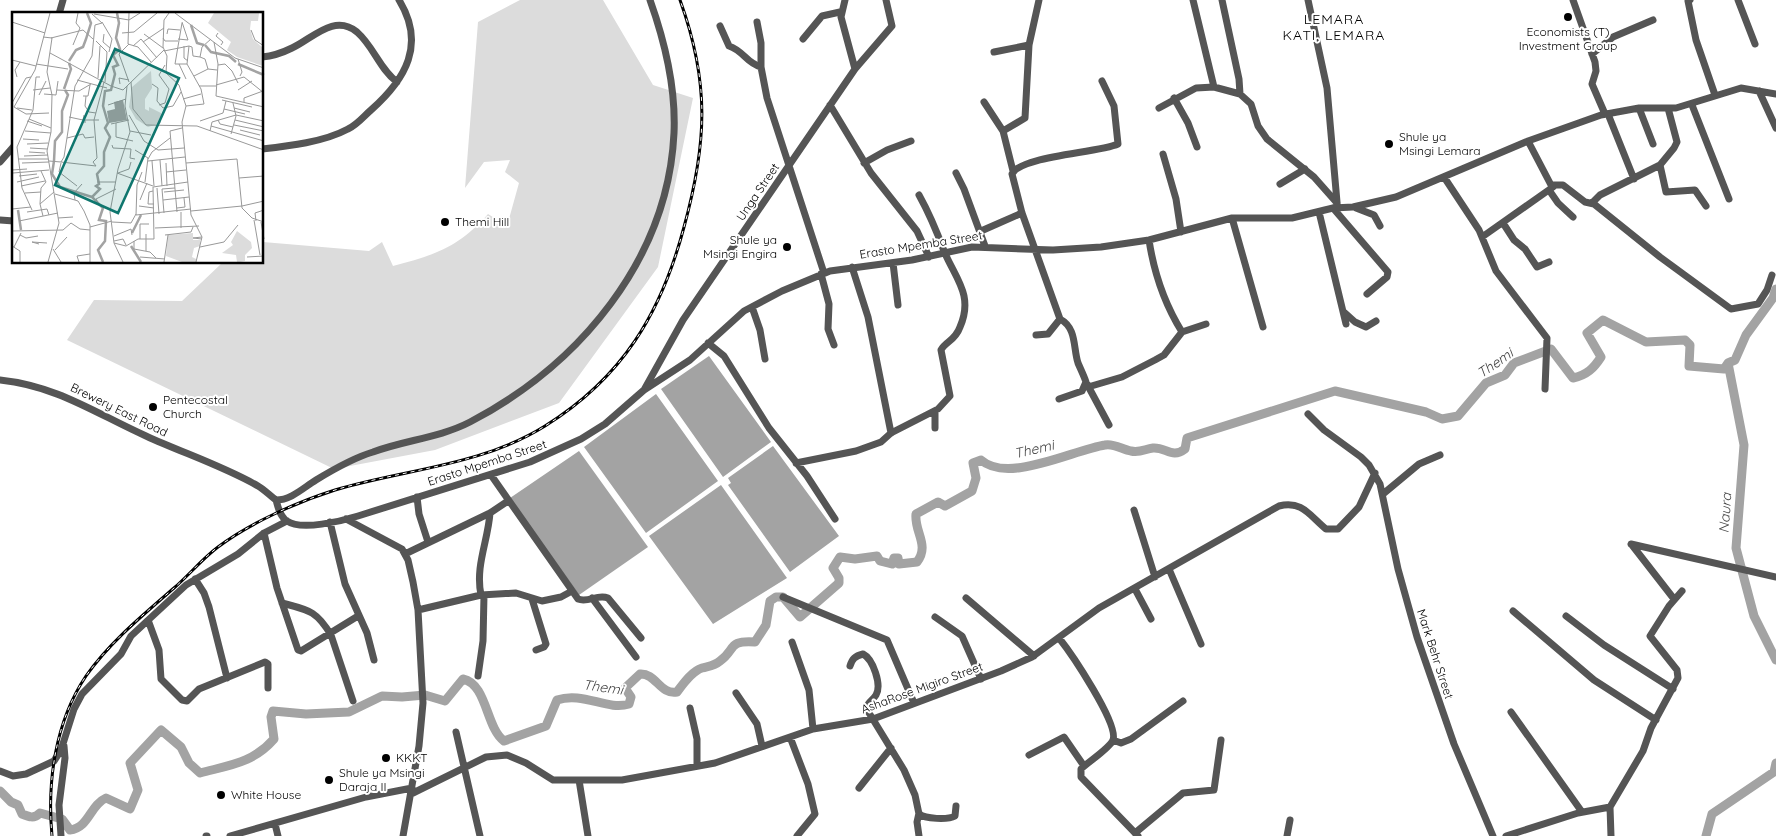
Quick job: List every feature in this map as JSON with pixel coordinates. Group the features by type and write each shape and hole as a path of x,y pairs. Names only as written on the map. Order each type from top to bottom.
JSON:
{"street":[{"path":"264,149 309,141 348,129 385,98 406,69 411,51 410,29 399,0"},
{"path":"0,771 13,776 36,770 54,761 63,744 74,709 82,694 121,654 131,636 195,579 238,554 264,534 287,521 280,513 276,500 295,494 335,469 374,451 425,439 469,422 526,389 549,371 573,349 605,314 626,282 654,228 671,162 674,132 672,86 661,31 650,0"},
{"path":"845,0 840,12 856,69"},
{"name":"Unga Street","path":"644,390 683,320 830,105 856,69 892,26 886,0"},
{"path":"1003,131 1025,118 1029,45 1039,0"},
{"path":"1193,0 1214,87"},
{"path":"1222,0 1239,79 1240,94"},
{"path":"1308,0 1327,88 1336,206"},
{"path":"1573,0 1596,67 1592,84 1607,114 1634,179"},
{"path":"1690,0 1688,1 1696,40 1715,95"},
{"path":"1738,0 1755,44"},
{"path":"803,39 822,16 840,12"},
{"path":"1592,54 1613,37 1653,20"},
{"path":"757,22 761,43 761,67 767,98 823,274 829,304 828,329 834,345"},
{"path":"264,57 293,48 322,29 338,25 349,27 365,40 379,64 397,82"},
{"path":"720,26 729,46 740,49 752,64 761,67"},
{"path":"994,52 1029,45"},
{"path":"1013,171 1036,160 1063,157 1118,144 1114,106 1102,81"},
{"path":"1159,108 1174,98 1196,88 1214,87 1240,94 1251,104 1258,126 1267,139 1305,169 1330,192 1336,206 1388,272 1387,277 1367,294"},
{"name":"Erasto Mpemba Street","path":"287,521 296,524 346,519 530,462 589,435 644,390 676,370 737,316 782,290 823,274 852,267 892,263 985,246 1080,249 1149,240 1232,218 1286,219 1319,212 1336,206 1353,207 1396,197 1528,141 1607,114 1639,108 1668,108 1692,105 1715,95 1741,88 1776,94"},
{"path":"1759,92 1776,128"},
{"path":"1174,98 1188,123 1197,147"},
{"path":"984,102 1003,131 1013,171 1012,180 1022,213 1060,319 1070,329 1078,362 1087,385 1109,425"},
{"path":"830,105 864,163 913,224 929,257"},
{"path":"1692,105 1728,199"},
{"path":"1639,108 1653,144"},
{"path":"1592,203 1600,195 1660,165 1677,142 1668,108"},
{"path":"864,163 887,150 911,141"},
{"path":"1528,141 1561,207 1574,217"},
{"path":"0,162 12,148"},
{"path":"1163,154 1176,199 1182,232"},
{"path":"1660,165 1666,192 1695,190 1706,206"},
{"path":"1280,184 1305,169"},
{"path":"956,173 981,231 985,246"},
{"path":"1444,177 1482,237 1496,271 1547,338 1545,389"},
{"path":"1482,237 1551,189 1563,184 1585,202 1592,203 1668,263 1731,309 1758,304 1768,290 1772,275"},
{"path":"796,464 864,448 880,442 891,434 935,411 950,396 941,350 955,338 961,325 965,307 961,283 945,253 919,195"},
{"path":"1353,207 1374,215 1380,226"},
{"path":"1319,212 1346,324"},
{"path":"981,231 1022,213"},
{"path":"1232,218 1263,327"},
{"path":"1503,223 1514,240 1525,249 1537,267 1549,262"},
{"path":"1149,240 1160,286 1170,311 1182,332"},
{"path":"892,263 898,305"},
{"path":"852,267 868,317 891,434"},
{"path":"752,307 760,330 765,359"},
{"path":"1344,313 1355,322 1366,327 1376,321"},
{"path":"1036,335 1048,334 1060,319"},
{"path":"1059,399 1082,391 1087,385 1122,377 1164,355 1182,332 1206,324"},
{"path":"708,343 724,356 764,421 807,476 834,519"},
{"name":"Brewery East Road","path":"0,380 40,386 57,392 145,436 244,478 261,487 276,500"},
{"path":"935,411 935,428"},
{"name":"Mark Behr Street","path":"1308,414 1324,430 1361,457 1375,474 1383,494 1394,551 1417,637 1454,744 1493,836"},
{"path":"1383,494 1420,464 1440,455"},
{"name":"AshaRose Migiro Street","path":"230,836 366,797 412,791 486,757 507,755 526,763 553,780 622,780 697,766 813,729 873,719 981,679 1034,656 1099,608 1262,514 1290,503 1298,505 1326,530 1338,529 1359,507 1375,474"},
{"path":"491,475 580,600 601,596 608,598 641,638"},
{"path":"417,497 419,514 428,542"},
{"path":"405,554 490,513 508,501"},
{"path":"1134,510 1154,577"},
{"path":"478,676 483,641 483,595 478,580 490,513"},
{"path":"346,519 395,544 405,554 418,610 422,703 419,746 404,836"},
{"path":"330,522 341,570 358,616 367,633 374,660"},
{"path":"264,534 282,603 298,650 301,651 331,635 358,616"},
{"path":"1674,600 1632,544 1776,577"},
{"path":"1169,569 1200,644"},
{"path":"195,579 209,606 227,678"},
{"path":"1135,588 1151,619"},
{"path":"418,610 483,595 516,593 532,599 552,599 572,591"},
{"path":"1611,836 1610,807 1643,751 1656,720 1678,678 1677,670 1650,636 1656,623 1682,591"},
{"path":"784,597 887,640 914,703"},
{"path":"592,598 636,657"},
{"path":"966,598 1034,656"},
{"path":"532,599 546,644 544,647 536,650"},
{"path":"282,603 309,610 331,635 353,701"},
{"path":"1513,611 1594,680 1656,720"},
{"path":"1566,616 1604,645 1673,688"},
{"path":"935,617 962,636 981,679"},
{"path":"148,620 158,650 161,679 182,700 187,701 200,690 265,662 268,664 268,688"},
{"path":"1060,638 1080,666 1096,696 1111,727 1113,740"},
{"path":"792,642 809,690 813,729"},
{"path":"850,666 854,658 863,654 868,657 876,676 877,691 866,708 891,748 910,784 919,813 917,822 919,836"},
{"path":"736,692 760,730 762,746"},
{"path":"1113,740 1121,743 1131,739 1183,701"},
{"path":"690,708 696,739 697,766"},
{"path":"1511,712 1582,812"},
{"path":"456,732 480,836"},
{"path":"790,737 808,784 815,814 797,836"},
{"path":"1029,755 1064,737 1084,766"},
{"path":"1113,740 1084,766 1080,772 1084,781 1136,834 1183,793 1214,790 1221,740"},
{"path":"61,836 59,805 65,758 63,744"},
{"path":"859,788 891,748"},
{"path":"579,780 588,836"},
{"path":"919,813 924,817 951,818 955,816 956,806"},
{"path":"1506,836 1582,812 1610,807"},
{"path":"1286,836 1290,820"},
{"path":"276,824 278,836"}],"shaded area":[{"path":"520,0 603,0 653,85 693,98 658,267 559,403 435,450 334,469 67,340 94,300 182,301 221,264 264,264 264,242 369,251 382,242 393,266 421,258 456,242 488,214 507,226 519,183 505,172 510,160 484,162 465,188 478,22"},
{"path":"709,356 771,442 723,477 661,389"},
{"path":"656,394 718,481 646,533 584,447"},
{"path":"773,446 839,536 790,572 728,485 731,483 728,478"},
{"path":"579,451 648,547 579,595 510,498"},
{"path":"721,485 787,578 713,624 649,536"}],"waterway":[{"name":"Themi","path":"0,791 11,802 18,805 22,814 31,817 40,813 62,819 70,830 86,821 96,806 106,798 130,809 138,790 130,763 161,730 181,747 189,763 200,773 240,762 266,747 274,739 271,717 273,711 306,714 349,712 382,696 425,695 445,701 463,679 477,689 482,697 493,727 504,741 546,726 557,700 576,698 612,705 629,704 631,697 625,688 640,674 650,677 666,690 677,692 695,672 718,663 736,644 755,642 766,625 770,601 776,597 783,597 800,617 839,583 839,578 833,568 840,557 855,559 877,556 880,561 892,564 894,558 898,558 899,564 917,562 921,556 922,544 917,527 916,514 938,502 945,506 972,491 976,478 973,463 981,460 993,466 1007,468 1024,467 1108,445 1134,451 1158,448 1176,453 1185,449 1187,438 1335,391 1426,412 1442,419 1458,416 1486,383 1505,375 1514,363 1551,349 1573,378 1586,373 1593,368 1601,357 1587,333 1603,320 1646,342 1685,340 1690,345 1689,366 1724,369 1728,363 1735,360 1746,335 1773,298 1776,289"},
{"name":"Naura","path":"1728,363 1744,445 1736,548 1754,616 1776,660"},
{"name":"Naura","path":"1706,836 1712,814 1774,772 1776,763"}],"railway":[{"path":"52,836 52,774 60,733 75,694 95,664 116,640 212,552 231,538 259,522 320,495 361,483 469,458 495,450 520,439 545,426 572,407 596,387 617,365 635,341 650,316 663,288 675,259 692,197 701,140 701,86 690,30 680,0"}],"place":[{"name":"Economists (T) Investment Group","path":"1568,17"},
{"name":"Shule ya Msingi Lemara","path":"1389,144"},
{"name":"Themi Hill","path":"445,222"},
{"name":"Shule ya Msingi Engira","path":"787,247"},
{"name":"Pentecostal Church","path":"153,407"},
{"name":"KKKT","path":"386,758"},
{"name":"Shule ya Msingi Daraja II","path":"329,780"},
{"name":"White House","path":"221,795"}],"district":[{"name":"LEMARA KATI, LEMARA","path":"1334,28"}]}
